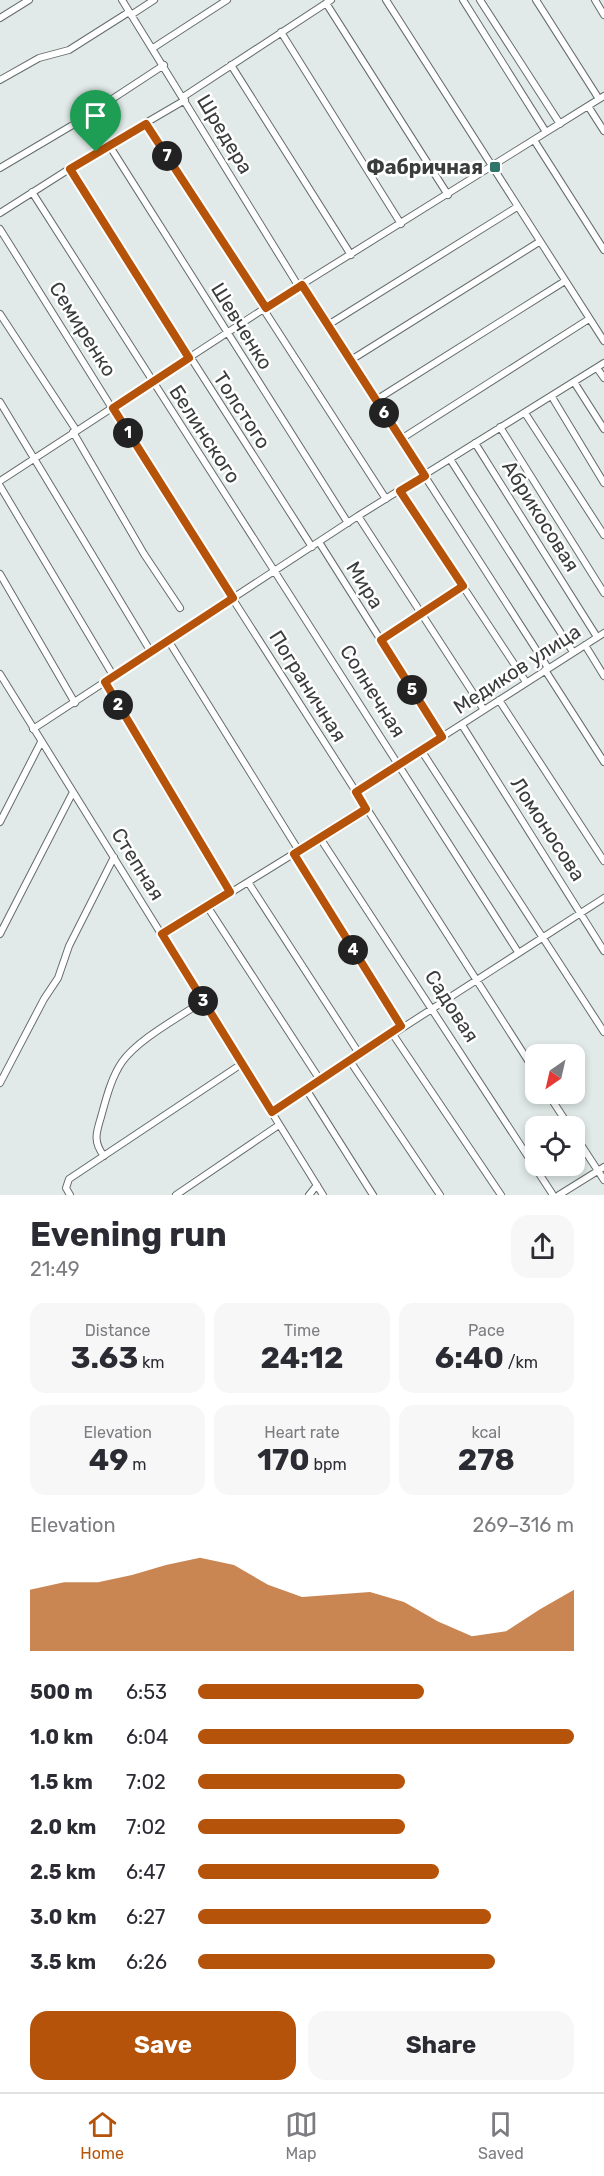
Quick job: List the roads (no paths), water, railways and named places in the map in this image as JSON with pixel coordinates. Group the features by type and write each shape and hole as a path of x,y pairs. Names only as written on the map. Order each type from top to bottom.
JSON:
{"street":[{"path":"0,18 29,0"},
{"name":"Шредера","path":"122,0 604,762"},
{"path":"0,80 39,58 69,50 154,0"},
{"path":"153,48 227,0"},
{"path":"386,0 539,243 604,341"},
{"path":"463,0 546,132"},
{"path":"480,0 560,124"},
{"path":"0,481 265,309 601,97 536,0"},
{"path":"595,0 604,15"},
{"path":"0,213 146,124 231,64 328,2 448,195"},
{"path":"281,32 401,224"},
{"path":"231,64 351,255"},
{"path":"0,168 71,126 164,65"},
{"path":"588,106 604,131"},
{"path":"146,124 386,499"},
{"path":"534,140 604,250"},
{"name":"Шевченко","path":"109,145 348,523"},
{"name":"Толстого","path":"70,169 312,547"},
{"name":"Белинского","path":"32,192 152,382 276,571"},
{"path":"328,325 517,207"},
{"name":"Семиренко","path":"0,229 233,598"},
{"path":"351,360 539,243"},
{"path":"376,400 565,281"},
{"path":"0,314 75,431 149,562 180,608"},
{"path":"401,439 589,319"},
{"path":"33,729 358,516 604,363"},
{"path":"597,368 604,378"},
{"path":"574,382 604,429"},
{"path":"552,397 604,483"},
{"path":"0,402 151,652"},
{"path":"525,412 604,535"},
{"path":"500,427 604,593"},
{"name":"Абрикосовая","path":"475,443 597,637"},
{"path":"450,459 573,652"},
{"path":"0,486 114,677"},
{"path":"400,491 526,682"},
{"path":"358,516 484,710"},
{"name":"Мира","path":"318,542 442,737"},
{"name":"Солнечная","path":"276,571 518,952"},
{"path":"0,574 75,703"},
{"path":"381,640 463,586"},
{"name":"Пограничная","path":"233,598 525,1056"},
{"name":"Медиков улица","path":"356,792 604,633"},
{"path":"168,640 401,1026"},
{"path":"585,645 604,676"},
{"name":"Степная","path":"0,674 323,1195"},
{"path":"105,682 230,892"},
{"path":"499,700 604,861"},
{"name":"Ломоносова","path":"462,725 604,951"},
{"path":"0,822 41,742"},
{"path":"421,750 604,1032"},
{"path":"0,934 73,792"},
{"path":"162,934 366,809"},
{"name":"Садовая","path":"320,838 433,1006 554,1195"},
{"path":"0,1083 44,999 58,978 69,946 114,857"},
{"path":"248,882 360,1055"},
{"path":"272,1112 401,1026 604,898"},
{"path":"207,906 320,1080"},
{"path":"104,1156 97,1148 96,1136 106,1096 121,1064 138,1047 203,1001"},
{"path":"392,1033 501,1195"},
{"path":"350,1061 440,1195"},
{"path":"70,1195 66,1188 69,1179 243,1063"},
{"path":"306,1089 373,1195"},
{"path":"177,1195 279,1125"},
{"path":"585,1148 601,1169 604,1180"},
{"path":"559,1195 601,1169"},
{"path":"309,1195 317,1185"}],"place":[{"name":"Фабричная","path":"495,167"}]}
